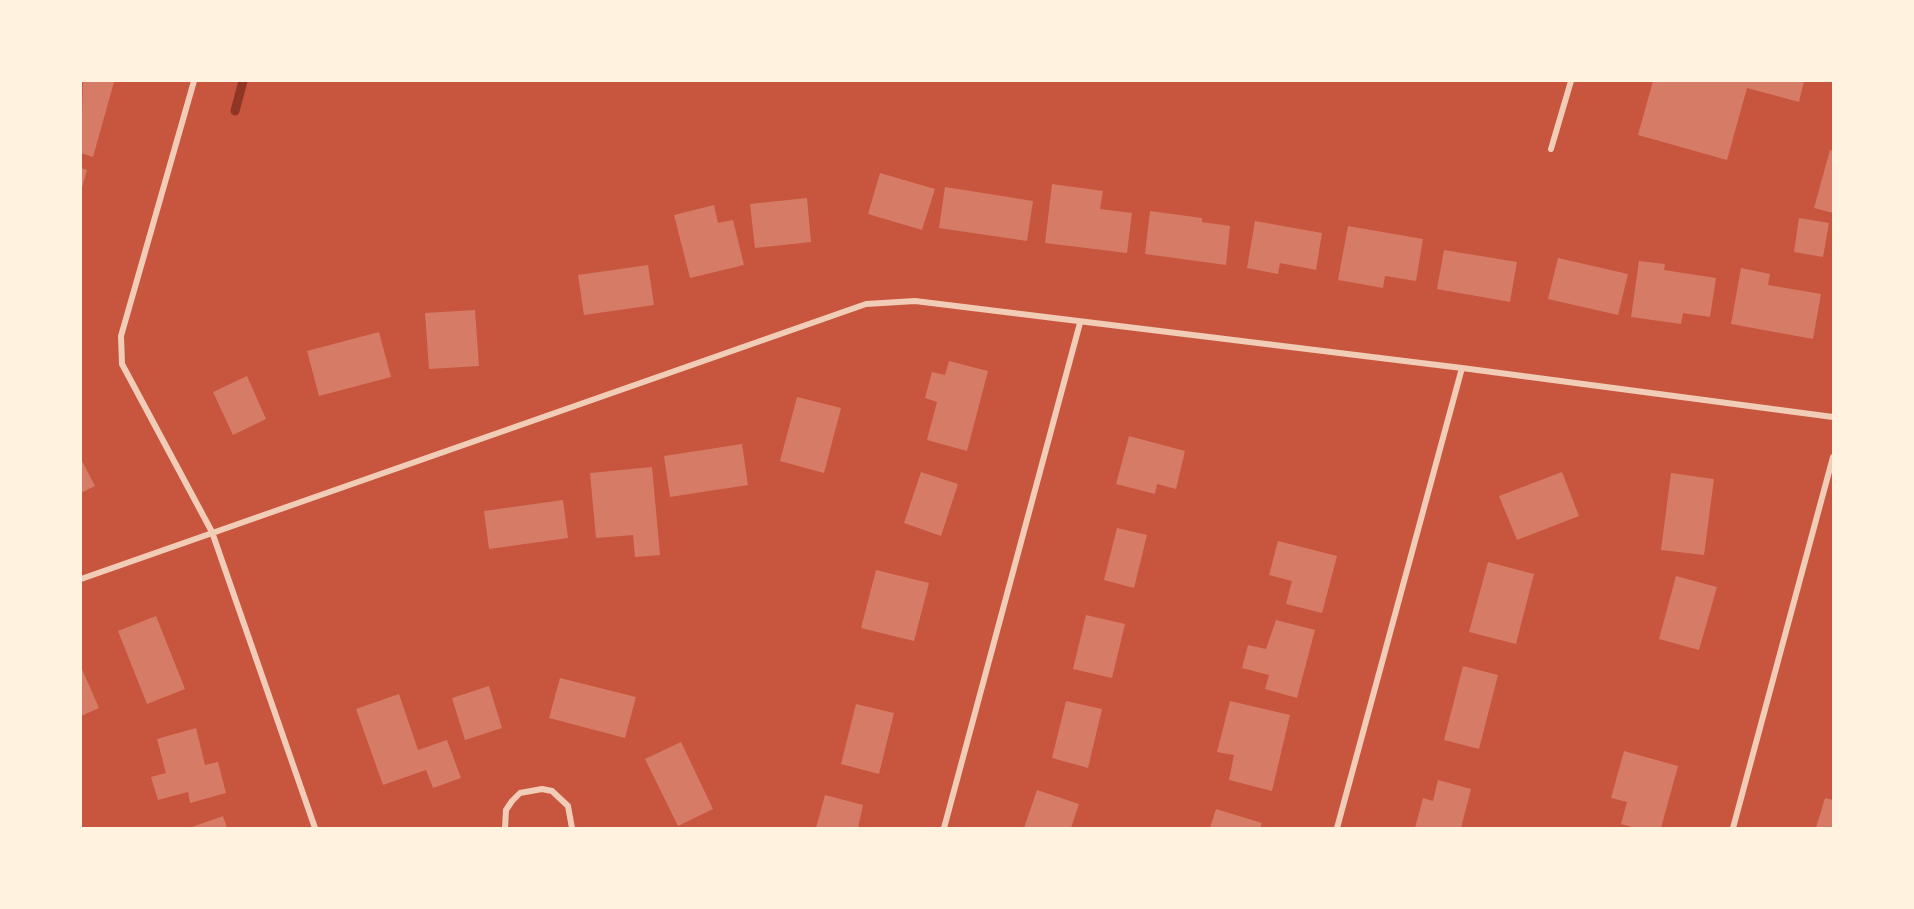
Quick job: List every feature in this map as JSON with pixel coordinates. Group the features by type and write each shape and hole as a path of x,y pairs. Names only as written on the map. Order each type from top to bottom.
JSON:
{"street":[{"path":"194,81 121,336 122,364 212,532 315,828"},
{"path":"1551,149 1571,81"},
{"path":"81,579 866,304 915,301 1462,368 1833,417"},
{"path":"944,828 1080,323"},
{"path":"1338,828 1462,368"},
{"path":"1733,828 1833,456"},
{"path":"505,828 506,810 512,801 520,794 542,789 552,791 568,806 572,828"}],"building":[{"path":"83,81 114,82 93,157 81,153"},
{"path":"1653,81 1804,81 1799,102 1747,88 1727,160 1638,135"},
{"path":"1830,150 1833,151 1833,213 1814,208"},
{"path":"81,168 87,170 82,188 81,188"},
{"path":"880,173 935,189 922,230 868,214"},
{"path":"1052,184 1103,191 1100,209 1132,213 1127,253 1045,243"},
{"path":"945,187 1033,201 1027,241 939,228"},
{"path":"807,198 811,242 755,248 750,204"},
{"path":"714,205 718,223 733,220 744,265 690,278 674,215"},
{"path":"1150,211 1202,218 1202,222 1230,226 1226,265 1145,254"},
{"path":"1799,218 1829,223 1823,257 1794,252"},
{"path":"1255,221 1322,233 1316,270 1280,263 1278,274 1247,268"},
{"path":"1348,226 1423,239 1416,281 1385,276 1383,288 1338,280"},
{"path":"1444,250 1517,262 1510,302 1437,289"},
{"path":"1558,258 1628,274 1618,315 1548,299"},
{"path":"1639,261 1665,264 1664,270 1716,278 1710,317 1683,313 1681,324 1631,317"},
{"path":"648,265 654,305 584,315 578,275"},
{"path":"1741,268 1770,274 1768,285 1821,294 1813,339 1731,324"},
{"path":"475,310 479,366 429,369 425,313"},
{"path":"379,332 391,377 319,396 307,351"},
{"path":"949,361 988,371 967,451 927,440 937,402 925,398 932,372 945,375"},
{"path":"247,376 266,419 233,435 213,392"},
{"path":"797,397 841,408 824,473 780,461"},
{"path":"1129,436 1185,451 1176,489 1157,484 1155,494 1116,484"},
{"path":"742,444 748,485 670,497 664,456"},
{"path":"81,459 95,486 81,493"},
{"path":"652,467 660,555 635,557 633,535 596,538 590,473"},
{"path":"921,472 958,484 941,536 904,523"},
{"path":"1562,472 1579,516 1517,540 1499,496"},
{"path":"1671,473 1714,479 1704,555 1661,550"},
{"path":"563,500 568,538 489,549 484,511"},
{"path":"1117,528 1147,535 1134,588 1104,580"},
{"path":"1278,541 1337,556 1322,613 1286,604 1292,581 1269,575"},
{"path":"1488,562 1534,574 1516,644 1469,632"},
{"path":"876,570 929,583 914,641 861,628"},
{"path":"1676,576 1717,587 1699,650 1659,639"},
{"path":"1086,615 1125,624 1112,678 1073,669"},
{"path":"156,616 185,689 147,704 118,631"},
{"path":"1276,620 1315,630 1297,698 1265,689 1269,675 1242,668 1248,645 1266,649"},
{"path":"1463,666 1498,675 1479,749 1444,740"},
{"path":"81,667 99,708 81,716"},
{"path":"560,678 636,697 625,738 549,718"},
{"path":"489,686 502,728 465,740 452,698"},
{"path":"399,694 418,750 447,740 461,778 433,788 426,770 383,785 356,709"},
{"path":"1066,701 1102,709 1088,768 1052,758"},
{"path":"1230,701 1290,715 1272,791 1229,780 1234,755 1217,752"},
{"path":"856,704 894,713 879,774 841,764"},
{"path":"196,728 205,765 218,762 226,793 190,803 188,792 158,800 151,777 166,773 157,739"},
{"path":"681,742 713,809 678,826 645,759"},
{"path":"1624,751 1678,766 1661,828 1636,828 1621,824 1627,802 1611,798"},
{"path":"1438,780 1471,789 1461,828 1415,828 1423,798 1433,801"},
{"path":"1037,790 1079,804 1071,828 1024,828"},
{"path":"825,795 863,805 858,828 816,828"},
{"path":"1825,798 1833,800 1833,828 1816,828"},
{"path":"1216,809 1262,823 1260,828 1210,828"},
{"path":"223,816 227,828 189,828"}],"waterway":[{"path":"235,111 243,81"}]}
